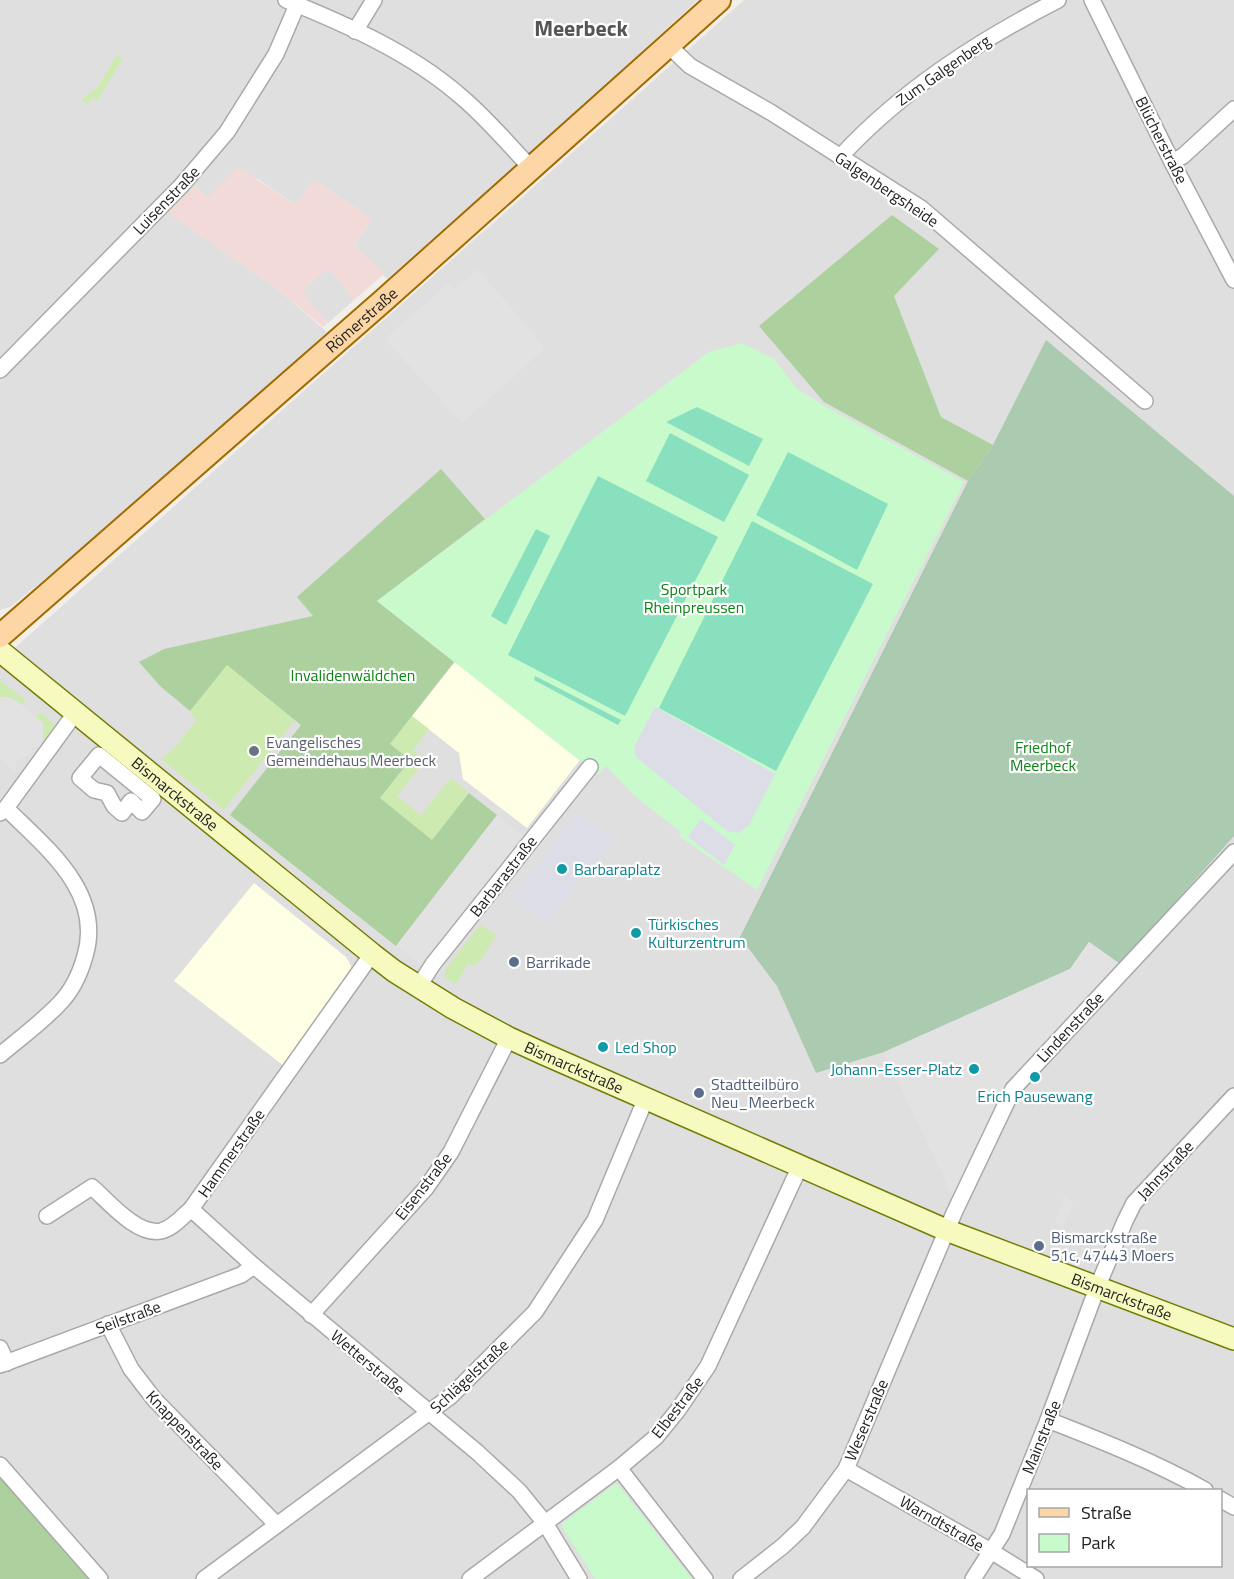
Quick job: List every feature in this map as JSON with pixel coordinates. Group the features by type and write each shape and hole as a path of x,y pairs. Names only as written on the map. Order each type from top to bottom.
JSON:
{"main road":[{"name":"Römerstraße","path":"0,636 532,169 719,0"},
{"name":"Bismarckstraße","path":"0,651 372,954 453,1008 509,1038 946,1230 1234,1339"}],"street":[{"path":"355,31 374,0"},
{"name":"Zum Galgenberg","path":"840,157 893,105 949,64 1013,24 1058,0"},
{"name":"Blücherstraße","path":"1092,0 1172,162 1234,280"},
{"path":"291,2 408,58 458,94 532,169"},
{"name":"Luisenstraße","path":"0,370 181,186 227,132 276,54 291,2"},
{"name":"Galgenbergsheide","path":"668,45 690,66 772,113 921,208 1145,401"},
{"path":"1172,162 1183,156 1234,109"},
{"path":"0,1055 59,1004 69,992 82,965 89,935 86,907 81,892 69,872 3,810 76,712"},
{"path":"99,755 153,799 142,812 131,801 122,813 114,806 108,793 94,790 80,778 99,755"},
{"name":"Barbarastraße","path":"419,986 433,964 590,767"},
{"name":"Lindenstraße","path":"946,1230 1013,1089 1234,852"},
{"name":"Hammerstraße","path":"46,1216 92,1187 141,1228 160,1231 170,1227 191,1209 372,954"},
{"name":"Eisenstraße","path":"311,1315 426,1188 451,1152 509,1038"},
{"name":"Jahnstraße","path":"1097,1288 1134,1203 1234,1096"},
{"name":"Schlägelstraße","path":"204,1579 452,1396 535,1312 595,1220 646,1098"},
{"name":"Elbestraße","path":"470,1579 619,1468 656,1437 678,1410 708,1366 800,1166"},
{"name":"Wetterstraße","path":"191,1209 254,1266 430,1413 519,1491 545,1523 579,1579"},
{"name":"Weserstraße","path":"741,1579 803,1527 846,1469 946,1230"},
{"name":"Seilstraße","path":"4,1364 242,1275 254,1266"},
{"name":"Mainstraße","path":"973,1579 1002,1534 1048,1420 1097,1288"},
{"name":"Knappenstraße","path":"108,1324 131,1369 154,1399 277,1525"},
{"path":"0,1348 4,1364"},
{"path":"1048,1420 1112,1445 1180,1476 1202,1489"},
{"path":"0,1465 100,1579"},
{"path":"619,1468 705,1579"},
{"name":"Warndtstraße","path":"846,1469 1036,1579"}],"shaded area":[{"path":"0,0 698,0 387,279 354,245 372,219 314,180 296,205 258,179 207,198 192,184 166,211 280,291 327,332 110,526 10,607 0,610"},
{"path":"744,0 1234,0 1234,1579 91,1579 0,1472 0,661"},
{"path":"238,167 296,205 314,180 372,219 354,245 384,274 354,300 334,274 325,270 303,291 310,303 328,323 323,327 280,291 165,211 192,184 207,198"},
{"path":"478,269 545,348 462,423 385,339 449,283 455,289"},
{"path":"325,270 334,274 354,300 328,323 302,291"},
{"path":"455,662 580,760 527,828 463,779 459,753 412,716"},
{"path":"0,697 18,701 43,723 41,746 32,748 32,753 16,760 16,774 0,759"},
{"path":"655,707 775,774 749,825 738,833 727,831 636,757 634,747"},
{"name":"Barbaraplatz","path":"577,814 614,839 547,923 511,899"},
{"path":"497,815 524,837 424,966 396,946"},
{"path":"701,819 735,845 724,865 688,837"},
{"path":"254,883 346,957 351,966 351,971 284,1066 174,981"},
{"name":"Johann-Esser-Platz","path":"1089,942 1120,964 1010,1087 953,1197 884,1052 1070,969"},
{"path":"1064,1197 1074,1202 1063,1227 1055,1223"}],"green space":[{"path":"121,48 117,55 123,58 97,101 92,98 88,104 81,100 98,87"},
{"path":"892,215 939,249 894,296 941,417 993,445 968,481 824,402 759,326"},
{"name":"Friedhof Meerbeck","path":"1046,340 1234,496 1234,836 1120,964 1089,942 1070,969 884,1052 816,1073 777,986 740,937 968,481 993,445"},
{"name":"Sportpark Rheinpreussen","path":"742,343 774,359 797,389 964,482 757,890 679,836 681,832 636,797 606,766 598,775 377,601 709,352"},
{"path":"697,407 763,439 749,466 666,422"},
{"path":"670,433 749,475 724,522 646,481"},
{"path":"788,452 888,504 857,570 756,515"},
{"name":"Invalidenwäldchen","path":"441,469 485,519 377,601 454,662 390,744 410,760 380,798 432,840 469,793 497,815 396,946 230,815 301,725 227,665 190,711 160,686 139,662 164,649 313,616 297,597"},
{"path":"598,476 718,537 625,716 508,655"},
{"path":"752,521 873,584 776,771 659,708"},
{"path":"536,529 550,536 506,625 491,616"},
{"path":"226,664 295,720 224,810 161,759 176,746 196,721 190,711"},
{"path":"535,676 621,720 618,725 534,680"},
{"path":"0,680 26,701 23,705 12,698 0,697"},
{"path":"40,712 59,728 48,742 43,738 43,723 36,717"},
{"path":"412,716 429,729 413,750 425,760 397,796 421,815 451,778 469,793 432,840 380,798 410,761 389,744"},
{"path":"480,925 496,935 479,963 476,962 474,966 468,964 456,984 445,978 445,970"},
{"path":"0,1472 91,1579 0,1579"},
{"path":"615,1484 692,1579 595,1579 562,1527 563,1523"}],"place":[{"name":"Evangelisches Gemeindehaus Meerbeck","path":"254,751"},
{"name":"Barbaraplatz","path":"562,869"},
{"name":"Türkisches Kulturzentrum","path":"636,933"},
{"name":"Barrikade","path":"514,962"},
{"name":"Led Shop","path":"603,1047"},
{"name":"Johann-Esser-Platz","path":"974,1069"},
{"name":"Erich Pausewang","path":"1035,1077"},
{"name":"Stadtteilbüro Neu_Meerbeck","path":"699,1093"},
{"name":"Bismarckstraße 51c, 47443 Moers","path":"1039,1246"}],"district":[{"name":"Meerbeck","path":"581,28"}]}
